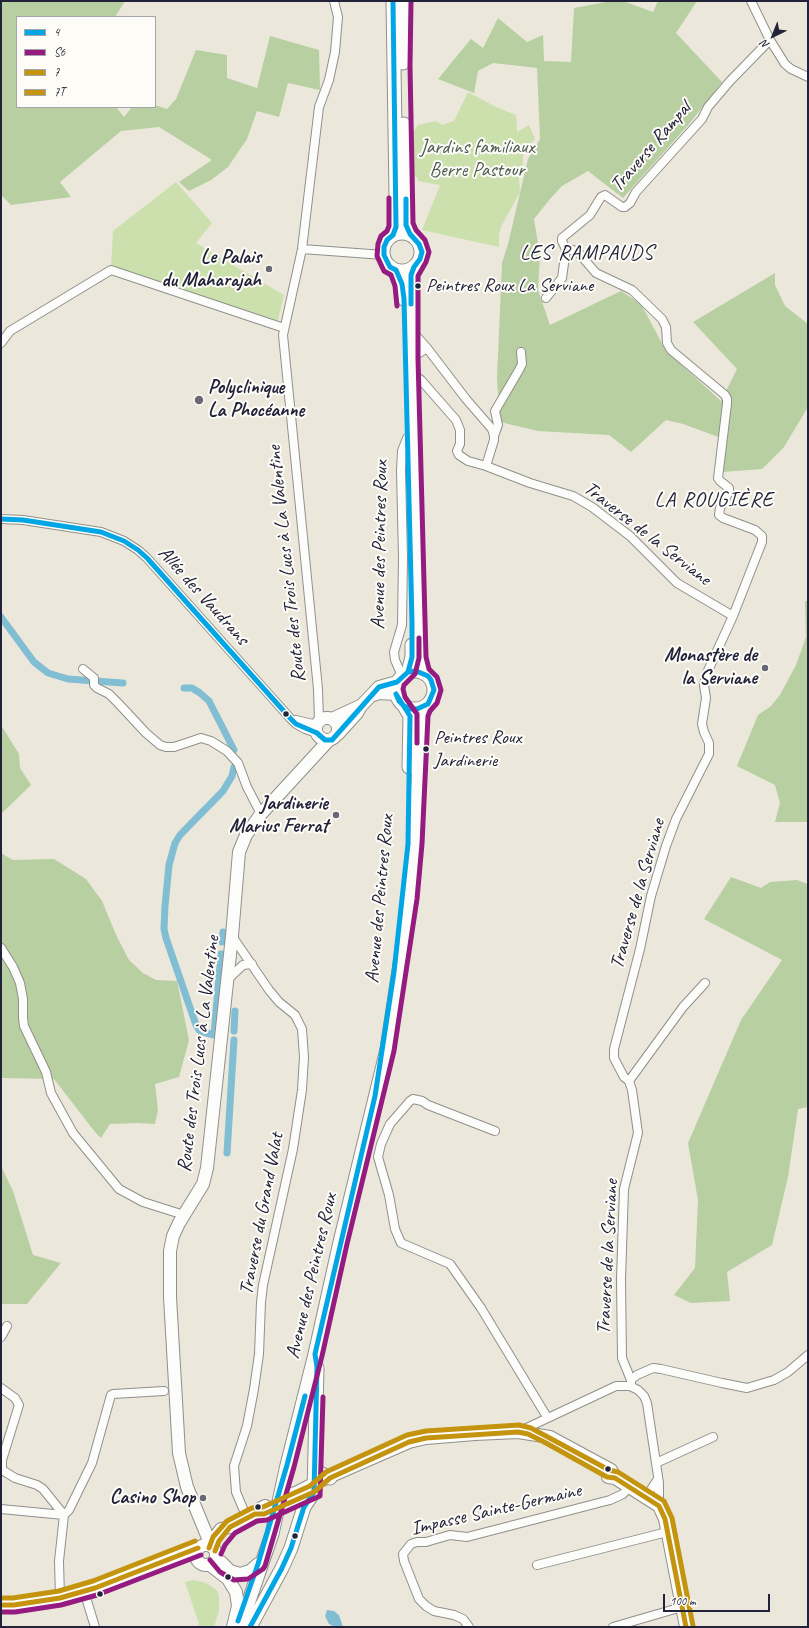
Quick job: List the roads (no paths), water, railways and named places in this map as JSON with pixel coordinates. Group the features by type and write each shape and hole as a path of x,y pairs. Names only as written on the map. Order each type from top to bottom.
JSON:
{"main road":[{"path":"394,1 396,227 393,234 387,240 384,247 384,255 390,267 403,271 414,267 420,259 422,252 419,244 410,234 406,225 403,66 404,1"},
{"path":"393,234 410,234"},
{"name":"Avenue des Peintres Roux","path":"414,267 411,275 411,372 419,658 423,673"},
{"name":"Avenue des Peintres Roux","path":"396,270 402,284 404,299 412,622 412,657 401,681"},
{"path":"416,671 423,673 431,680 434,690 431,700 424,707 411,709 404,706 399,701 401,681 416,671"},
{"name":"Avenue des Peintres Roux","path":"375,1096 394,972 408,844 410,716 404,706"},
{"name":"Avenue des Peintres Roux","path":"240,1627 272,1534 287,1465 315,1354 340,1242 392,1027 410,898 415,844 421,715 424,707"},
{"path":"315,1354 317,1368 315,1482"},
{"name":"Avenue des Peintres Roux","path":"236,1627 258,1564 287,1465"},
{"path":"250,1627 282,1568 291,1548 295,1500 315,1482 330,1478"}],"street":[{"name":"Route des Trois Lucs à La Valentine","path":"207,1552 208,1538 187,1487 179,1453 170,1312 170,1251 173,1236 203,1184 207,1168 232,936 239,852 246,835 261,814 308,762 323,732 284,342 284,328 302,249 319,107 329,80 335,52 338,17 334,1"},
{"path":"751,1 770,40 785,64 791,69 808,76"},
{"name":"Traverse Rampal","path":"546,298 562,278 566,249 562,242 562,238 590,215 601,197 605,195 622,207 625,207 630,203 636,192 702,119 708,107 726,86 770,40"},
{"path":"302,249 384,255"},
{"path":"566,249 577,251 596,272 626,286 637,295 662,319 666,327 667,343 671,350 725,395 727,399 718,478 729,488 729,492 720,508 719,515 723,518 755,530 762,536 762,542 733,616"},
{"path":"1,343 10,331 111,270 284,328"},
{"path":"411,330 427,348 466,399 487,422 494,436"},
{"path":"411,358 427,348"},
{"path":"486,466 498,425 495,411 522,364 521,352"},
{"name":"Traverse de la Serviane","path":"411,372 421,380 456,420 460,430 460,444 457,451 459,455 468,461 486,466 530,483 573,496 592,507 630,536 678,583 733,616 706,676 704,685 706,698 702,724 709,743 709,754 676,819 666,846 651,896 640,949 614,1049 614,1058 616,1063 624,1077 629,1081 632,1090 638,1133 624,1189 620,1279 620,1338 622,1358 631,1383"},
{"name":"Allée des Vaudrans","path":"1,519 23,520 101,532 124,541 138,550 147,558 290,718 323,732"},
{"path":"83,669 94,681 97,688 109,694 146,734 160,745 166,747 174,746 202,738 211,741 227,751 238,763 247,787 261,814"},
{"path":"323,732 356,713 370,696 380,687 401,681"},
{"path":"323,732 338,725 332,719 361,706"},
{"name":"Traverse du Grand Valat","path":"232,936 274,996 296,1015 302,1029 304,1057 302,1090 293,1149 263,1285 259,1354 254,1389 247,1426 234,1466 236,1492 258,1513"},
{"path":"1,948 13,967 20,983 24,1026 46,1072 51,1092 73,1133 119,1189 143,1202 184,1215"},
{"path":"226,982 243,965 252,964"},
{"path":"629,1081 683,1007 705,982"},
{"path":"495,1131 428,1105 422,1101 413,1099 390,1124 381,1144 378,1157 389,1196 395,1229 401,1243 450,1264 481,1308 547,1417"},
{"path":"1,1337 7,1326"},
{"path":"523,1433 547,1417 616,1386 631,1383 638,1375 653,1368 661,1368 722,1384 746,1388 774,1380 788,1372 808,1355"},
{"path":"631,1383 644,1396 647,1403 658,1479 652,1502 653,1507 666,1529 686,1627"},
{"path":"1,1388 15,1398 19,1404 2,1460 2,1470 14,1478 37,1486 48,1495 64,1515"},
{"path":"60,1598 59,1560 64,1515 69,1510 92,1463 111,1395 164,1390"},
{"path":"315,1482 330,1478 409,1442 426,1438 523,1433 607,1477 622,1482 652,1502"},
{"path":"656,1463 713,1437"},
{"path":"652,1502 658,1479"},
{"name":"Impasse Sainte-Germaine","path":"469,1627 463,1619 454,1615 434,1611 419,1599 404,1561 403,1554 411,1544 426,1542 450,1535 467,1537 610,1500 622,1482"},
{"path":"204,1528 225,1528 258,1513 295,1500"},
{"path":"1,1509 64,1515"},
{"path":"1,1605 14,1605 60,1598 84,1591 180,1554 207,1552 219,1541 225,1528"},
{"path":"537,1565 666,1529"},
{"path":"207,1552 224,1567 234,1573 245,1573 258,1564"},
{"path":"207,1552 236,1592 238,1606 233,1627"},
{"path":"84,1591 95,1627"},
{"path":"1,1600 38,1601"},
{"path":"613,1627 682,1607"}],"water":[{"path":"327,1610 334,1611 339,1615 343,1627 335,1627 329,1624 325,1616"}],"waterway":[{"path":"1,617 34,662 48,673 68,679 123,683"},
{"path":"184,688 192,688 209,701 234,750"},
{"path":"221,954 214,1035 199,1030 196,1025 166,938 164,929 165,906 169,865 175,843 180,835 223,791 232,776 234,767"},
{"path":"222,942 223,932"},
{"path":"234,1031 235,1011"},
{"path":"227,1153 234,1040"}],"place":[{"name":"Le Palais du Maharajah","path":"269,269"},
{"name":"Peintres Roux La Serviane","path":"418,286"},
{"name":"Polyclinique La Phocéanne","path":"199,400"},
{"name":"Monastère de la Serviane","path":"765,668"},
{"name":"Peintres Roux Jardinerie","path":"426,749"},
{"name":"Jardinerie Marius Ferrat","path":"336,815"},
{"name":"Casino Shop","path":"203,1498"}],"district":[{"name":"LES RAMPAUDS","path":"587,253"},
{"name":"LA ROUGIÈRE","path":"714,500"}],"park label":[{"name":"Jardins familiaux Berre Pastour","path":"477,160"}]}
